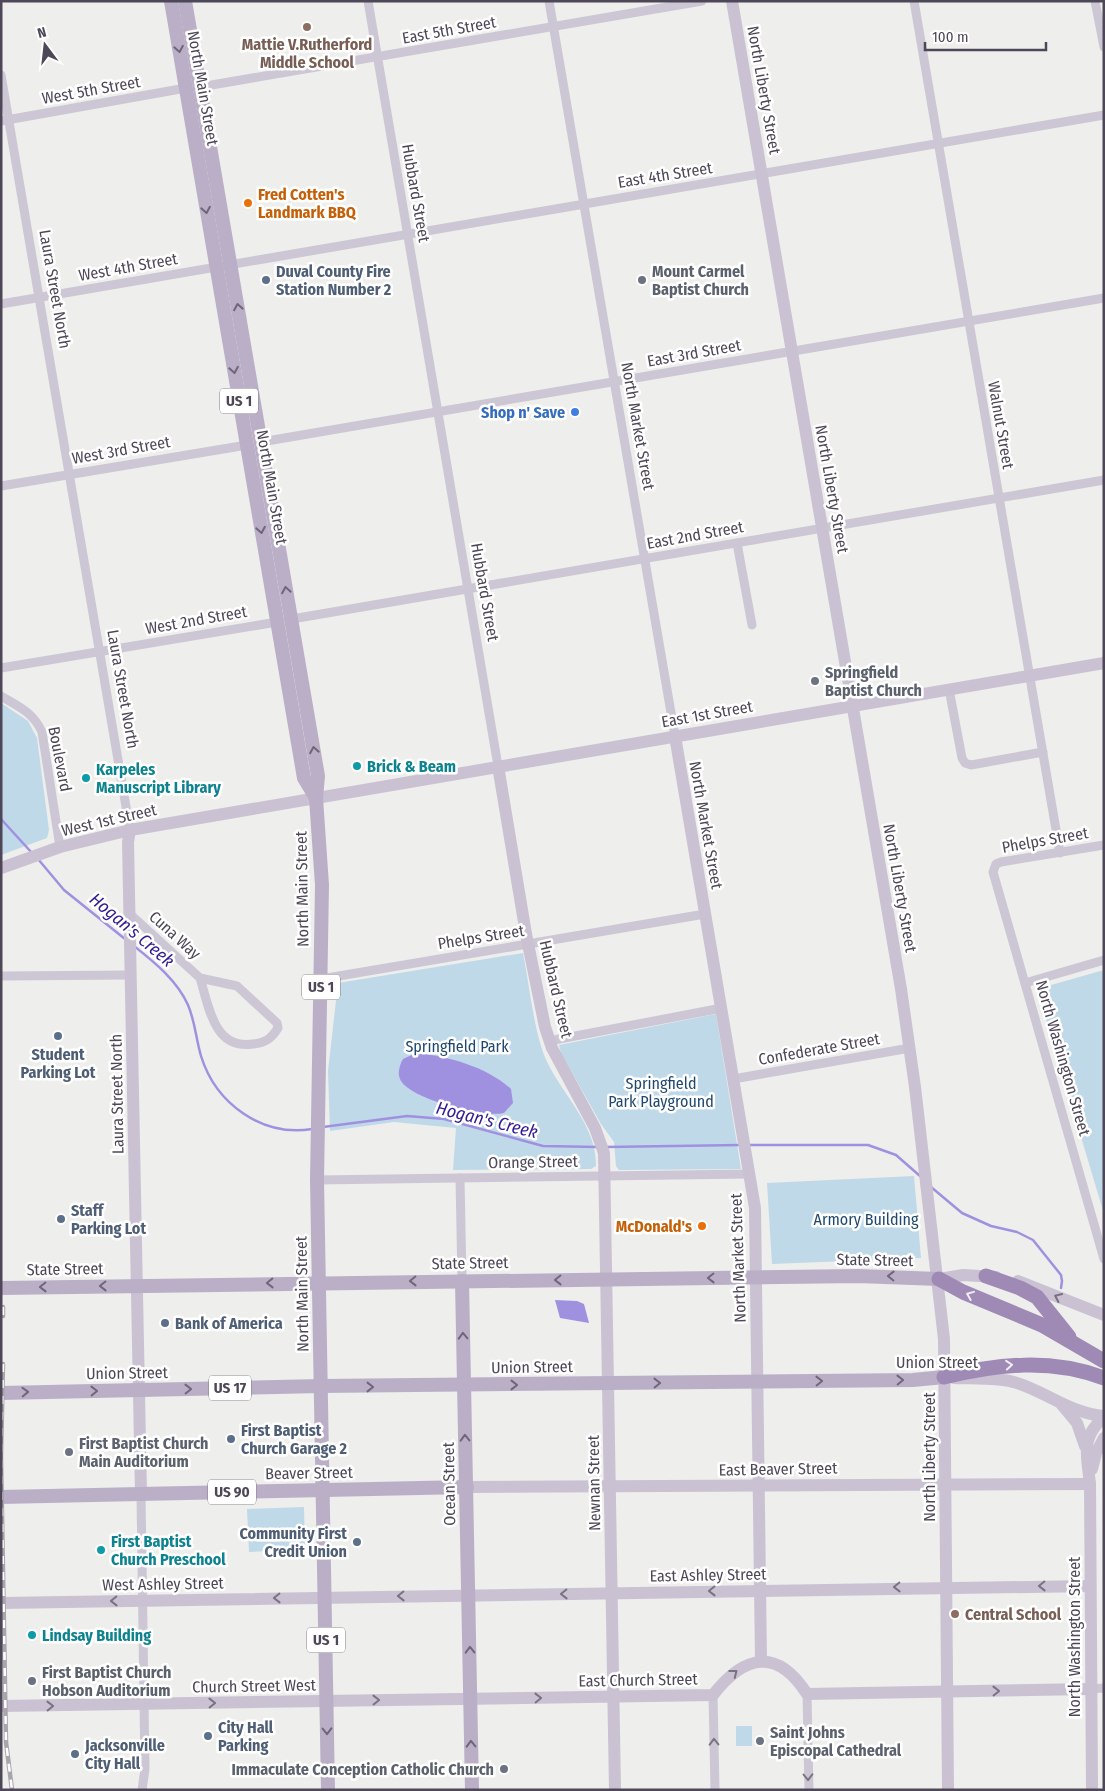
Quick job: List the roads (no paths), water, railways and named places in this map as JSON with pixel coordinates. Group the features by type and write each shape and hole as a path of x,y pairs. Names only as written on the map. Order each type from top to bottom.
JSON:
{"highway":[{"path":"986,1276 1020,1288 1037,1297 1076,1344"},
{"path":"939,1279 963,1292 1029,1319 1104,1361"},
{"path":"944,1377 994,1366 1024,1364 1061,1366 1104,1378"}],"main road":[{"name":"North Main Street","path":"171,1 304,778 316,798"},
{"name":"North Main Street","path":"186,1 318,776 316,798 322,885 317,1180 328,1790"},
{"name":"State Street","path":"1,1288 319,1282 888,1276 939,1279"},
{"name":"Ocean Street","path":"462,1281 472,1790"},
{"name":"Union Street","path":"1,1393 321,1386 913,1380 944,1377"},
{"name":"Beaver Street","path":"1,1497 467,1487"}],"street":[{"name":"Hubbard Street","path":"368,1 437,412 530,944 550,1042 600,1140 604,1153 605,1176"},
{"name":"North Market Street","path":"549,1 750,1174 756,1226 761,1661"},
{"name":"East 5th Street","path":"200,87 702,1"},
{"name":"North Liberty Street","path":"732,1 910,1048 939,1279 944,1325 948,1790"},
{"name":"Walnut Street","path":"914,1 1060,853"},
{"path":"1096,1 1104,47"},
{"name":"Laura Street North","path":"1,75 5,120 40,297 130,830 128,842 130,954 142,1494"},
{"name":"West 5th Street","path":"5,120 186,88"},
{"name":"East 4th Street","path":"230,264 1104,115"},
{"name":"West 4th Street","path":"1,304 230,264"},
{"name":"East 3rd Street","path":"261,442 1104,298"},
{"name":"West 3rd Street","path":"1,486 247,445"},
{"name":"East 2nd Street","path":"292,619 1104,480"},
{"path":"737,542 752,625"},
{"name":"West 2nd Street","path":"1,668 277,622"},
{"name":"East 1st Street","path":"316,798 1104,663"},
{"path":"949,689 962,758 965,763 971,764 1042,752"},
{"name":"Boulevard","path":"1,696 28,711 38,721 42,732 60,847"},
{"name":"West 1st Street","path":"1,868 60,847 130,830 316,798"},
{"name":"Phelps Street","path":"994,867 1001,862 1104,845"},
{"name":"North Washington Street","path":"994,867 993,877 1104,1259"},
{"name":"Cuna Way","path":"130,914 200,978 219,1034 229,1041 244,1046 264,1043 274,1034 278,1028 277,1023 237,986 200,978"},
{"name":"Phelps Street","path":"321,979 705,914"},
{"path":"1025,983 1104,960"},
{"path":"1,976 131,974"},
{"path":"550,1042 722,1008"},
{"name":"Confederate Street","path":"733,1079 910,1048"},
{"name":"Orange Street","path":"317,1180 750,1174"},
{"name":"Newnan Street","path":"605,1176 615,1790"},
{"name":"Ocean Street","path":"460,1178 462,1281"},
{"path":"939,1279 963,1275 986,1276 1027,1284 1104,1315"},
{"name":"Union Street","path":"944,1377 1013,1382 1058,1402 1104,1417"},
{"name":"Union Street","path":"1058,1402 1070,1412 1079,1426 1086,1450"},
{"name":"North Washington Street","path":"1092,1790 1090,1484 1086,1450 1088,1436 1104,1417"},
{"name":"North Washington Street","path":"1090,1484 1094,1457 1104,1438"},
{"name":"East Beaver Street","path":"467,1487 1090,1484"},
{"path":"142,1494 145,1704 145,1769 142,1790"},
{"name":"East Ashley Street","path":"325,1597 1090,1586"},
{"name":"West Ashley Street","path":"1,1603 325,1597"},
{"path":"761,1661 790,1671 807,1694 809,1790"},
{"name":"East Church Street","path":"327,1701 713,1695 732,1672 745,1665 761,1661"},
{"path":"807,1694 1104,1688"},
{"path":"713,1695 715,1790"},
{"name":"Church Street West","path":"1,1706 327,1701"}],"waterway":[{"name":"Hogan's Creek","path":"1,819 32,853"},
{"name":"Hogan's Creek","path":"38,859 64,890 125,939"},
{"name":"Hogan's Creek","path":"134,946 178,987 188,1005 201,1056 208,1073 218,1089 230,1102 243,1114 276,1128 293,1130 312,1129"},
{"name":"Hogan's Creek","path":"323,1127 407,1116 444,1119 543,1146 598,1147"},
{"name":"Hogan's Creek","path":"606,1147 740,1145"},
{"name":"Hogan's Creek","path":"748,1145 868,1145 896,1155 920,1176"},
{"name":"Hogan's Creek","path":"931,1187 962,1213 991,1226 1017,1232 1033,1240 1061,1275 1061,1288"}],"railway":[{"path":"3,1307 3,1316"},
{"path":"3,1364 1,1456 6,1742 12,1790"}],"place":[{"name":"Mattie V.Rutherford Middle School","path":"307,27"},
{"name":"Fred Cotten's Landmark BBQ","path":"248,203"},
{"name":"Duval County Fire Station Number 2","path":"266,280"},
{"name":"Mount Carmel Baptist Church","path":"642,280"},
{"name":"Shop n' Save","path":"575,412"},
{"name":"Springfield Baptist Church","path":"815,681"},
{"name":"Brick & Beam","path":"357,766"},
{"name":"Karpeles Manuscript Library","path":"86,778"},
{"name":"Student Parking Lot","path":"58,1036"},
{"name":"Staff Parking Lot","path":"61,1219"},
{"name":"McDonald's","path":"702,1226"},
{"name":"Bank of America","path":"165,1323"},
{"name":"First Baptist Church Garage 2","path":"231,1439"},
{"name":"First Baptist Church Main Auditorium","path":"69,1452"},
{"name":"Community First Credit Union","path":"357,1542"},
{"name":"First Baptist Church Preschool","path":"101,1550"},
{"name":"Central School","path":"955,1614"},
{"name":"Lindsay Building","path":"32,1635"},
{"name":"First Baptist Church Hobson Auditorium","path":"32,1681"},
{"name":"City Hall Parking","path":"208,1736"},
{"name":"Saint Johns Episcopal Cathedral","path":"760,1741"},
{"name":"Jacksonville City Hall","path":"75,1754"},
{"name":"Immaculate Conception Catholic Church","path":"504,1769"}],"park label":[{"name":"Springfield Park","path":"457,1046"},
{"name":"Springfield Park Playground","path":"661,1092"},
{"name":"Armory Building","path":"866,1219"}]}
